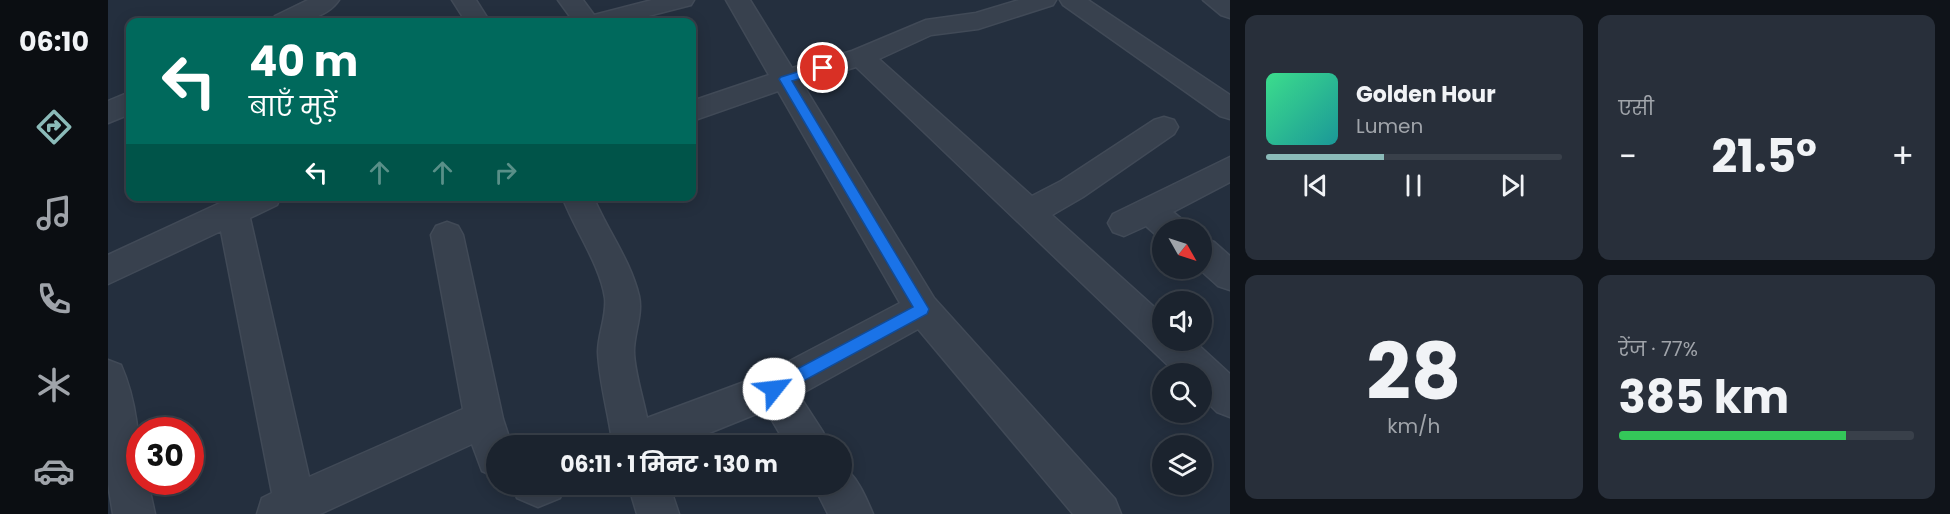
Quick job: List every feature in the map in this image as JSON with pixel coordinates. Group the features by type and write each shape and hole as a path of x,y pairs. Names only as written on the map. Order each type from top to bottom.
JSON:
{"street":[{"path":"300,18 327,0"},
{"path":"464,0 475,18"},
{"path":"570,0 583,18"},
{"path":"612,18 682,0"},
{"path":"738,0 922,309 1100,514"},
{"path":"696,110 785,79 861,57 926,28 978,21 1044,0"},
{"path":"1072,0 1230,109"},
{"path":"1215,0 1230,10"},
{"path":"861,57 1152,327"},
{"path":"108,113 126,104"},
{"path":"1030,212 1072,189 1164,127"},
{"path":"1152,222 1136,216 1230,168"},
{"path":"108,270 256,201"},
{"path":"579,201 588,223 610,262 622,298 621,327 616,351 630,435"},
{"path":"233,212 285,509 484,419"},
{"path":"447,235 489,435"},
{"path":"1212,261 1230,276"},
{"path":"654,435 774,389 922,309"},
{"path":"1179,351 1230,399"},
{"path":"108,377 134,514"},
{"path":"774,389 802,435"},
{"path":"652,495 658,514"},
{"path":"840,495 852,514"}],"route":[{"path":"774,389 922,309 785,79 823,68"}]}
